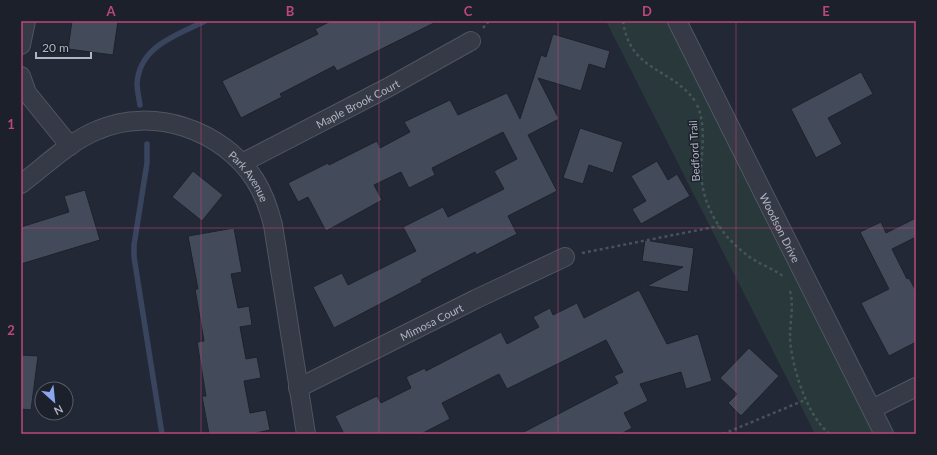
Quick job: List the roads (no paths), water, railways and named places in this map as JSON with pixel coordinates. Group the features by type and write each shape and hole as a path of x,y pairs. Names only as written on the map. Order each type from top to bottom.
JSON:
{"street":[{"path":"21,45 26,21"},
{"name":"Woodson Drive","path":"677,21 884,434"},
{"name":"Maple Brook Court","path":"242,163 387,88 471,41"},
{"path":"21,76 27,93 70,146"},
{"name":"Park Avenue","path":"21,184 70,146 96,130 111,124 150,120 188,128 207,136 224,147 242,163 262,193 272,220 306,434"},
{"name":"Mimosa Court","path":"298,388 476,299 565,257"},
{"path":"872,409 916,387"}],"waterway":[{"path":"140,105 137,84 139,71 145,60 152,51 161,44 205,21"},
{"path":"147,144 147,163 134,245 134,257 162,434"}]}
